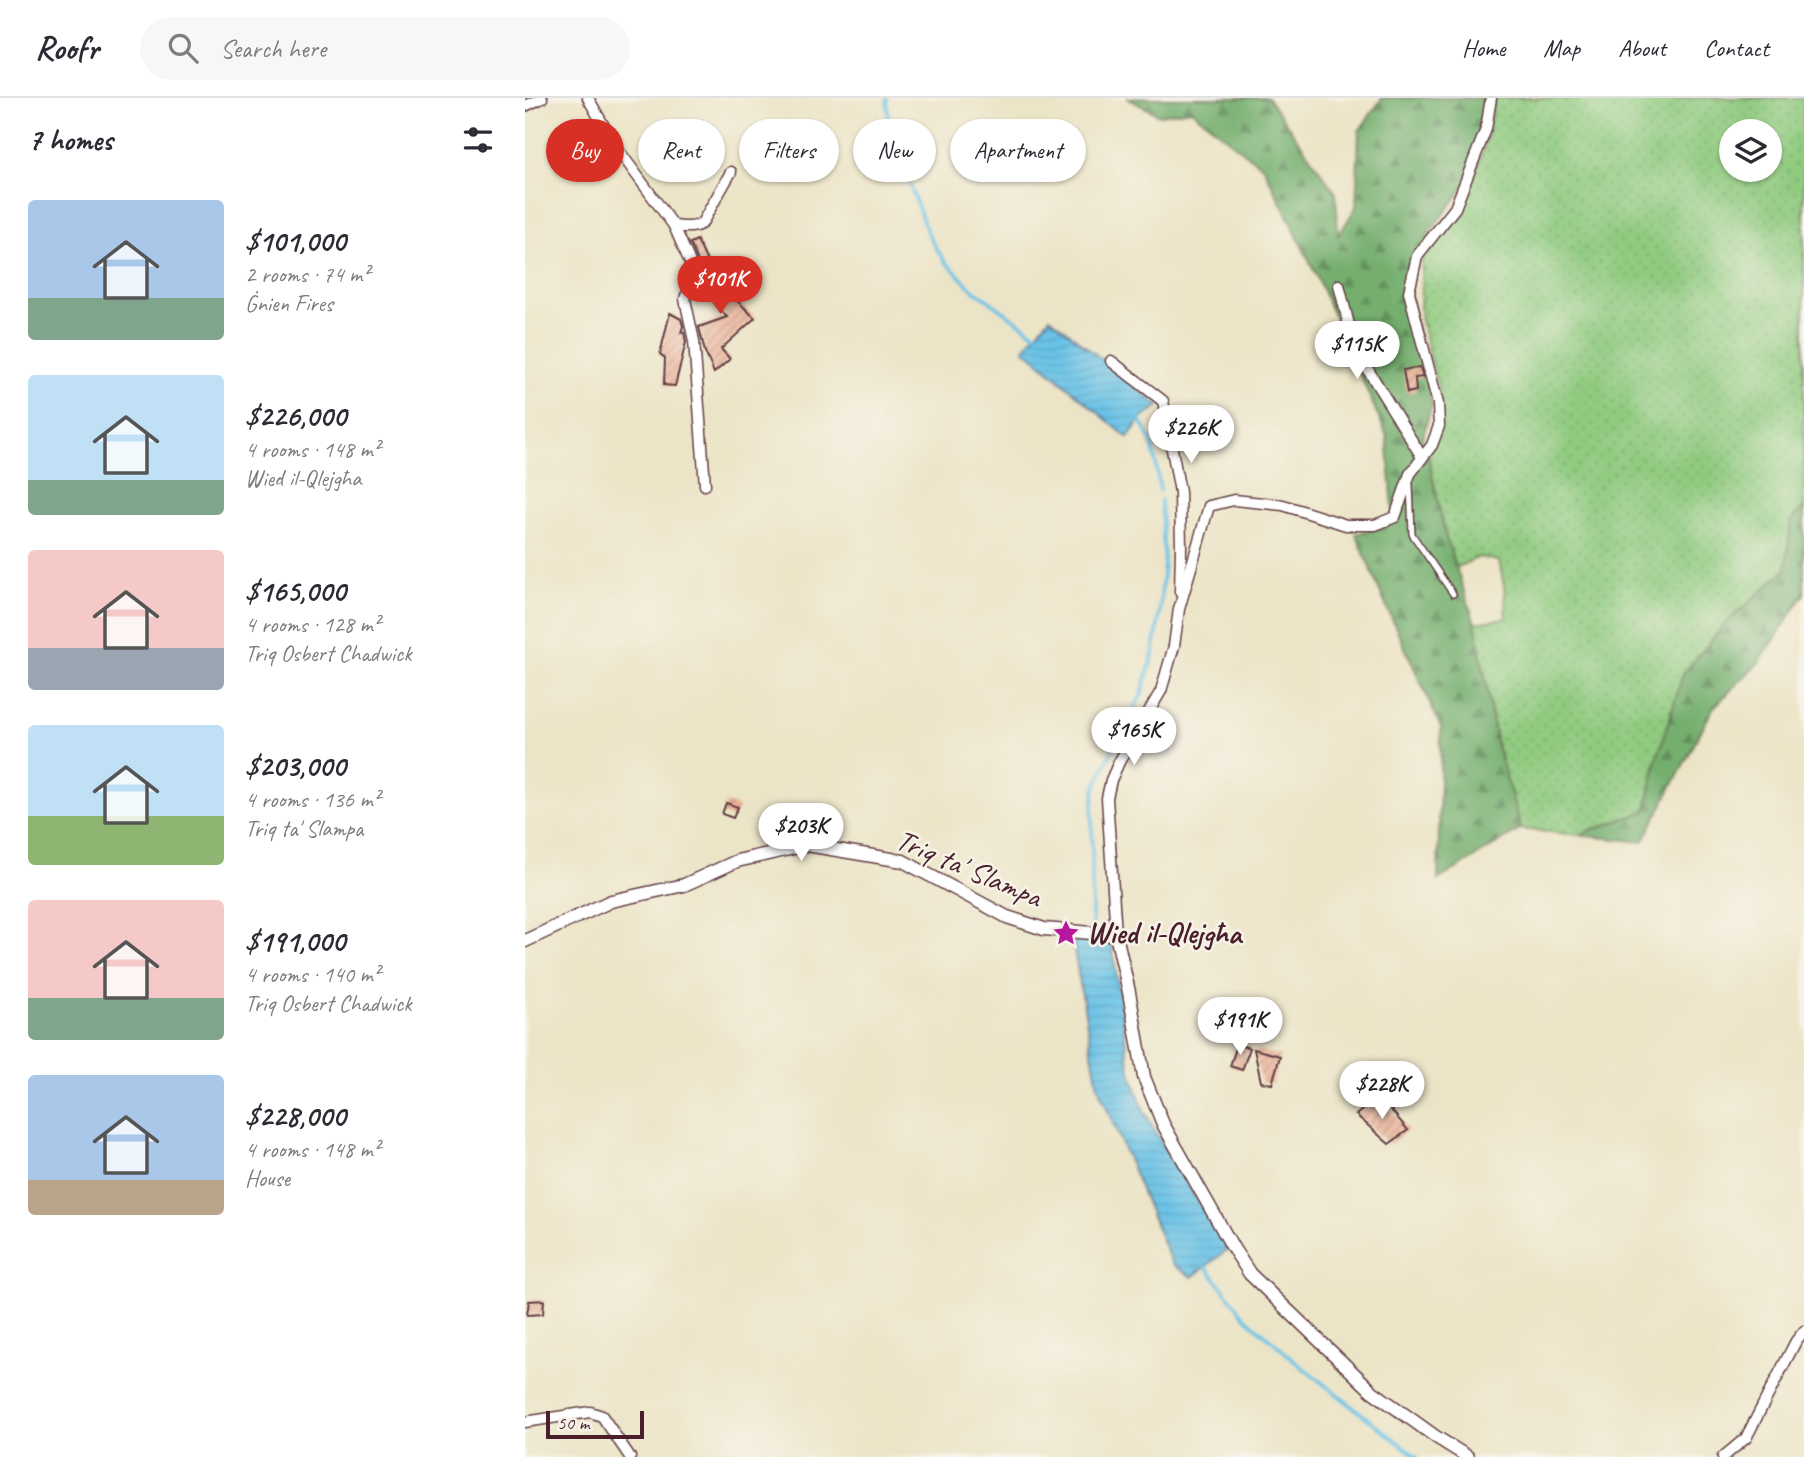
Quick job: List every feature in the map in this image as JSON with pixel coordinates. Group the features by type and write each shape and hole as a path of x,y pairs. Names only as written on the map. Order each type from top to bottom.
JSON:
{"street":[{"path":"525,106 542,98"},
{"path":"588,98 614,144 674,226 696,276 685,299 694,341 705,485"},
{"path":"1179,609 1209,506 1234,500 1283,505 1346,525 1375,524 1395,517 1410,474 1432,445 1439,426 1438,404 1409,292 1417,256 1455,208 1486,129 1491,98"},
{"path":"674,226 689,228 702,223 731,172"},
{"path":"1339,285 1355,349 1422,457"},
{"path":"1111,360 1163,401 1180,492 1179,609 1174,646 1161,691 1119,762 1107,798 1116,935 1145,1077 1163,1124 1250,1274 1373,1391 1468,1457"},
{"name":"Triq ta' Slampa","path":"525,941 611,901 684,885 737,861 807,845 903,861 1007,917 1044,929 1116,935"},
{"path":"1723,1457 1746,1438 1804,1331"},
{"path":"525,1422 590,1412 602,1416 629,1457"}],"lane":[{"path":"1410,474 1412,534 1453,594"}],"green space":[{"path":"1127,98 1268,98 1336,193 1338,236 1356,207 1359,131 1382,98 1488,98 1465,186 1430,232 1406,278 1432,405 1421,443 1428,457 1446,538 1475,623 1497,746 1521,829 1438,880 1441,727 1356,534 1394,522 1387,436 1316,275 1264,168 1191,110 1159,115"},
{"path":"1495,98 1804,98 1804,507 1791,521 1786,570 1726,623 1656,762 1646,811 1578,835 1521,829 1497,746 1475,623 1506,618 1499,561 1479,557 1455,568 1428,457 1441,400 1420,316 1422,256 1465,206 1486,141"},
{"path":"1804,507 1804,595 1760,661 1713,708 1643,842 1578,835 1646,811 1656,762 1683,674 1726,623 1786,570 1791,521"}],"water":[{"path":"1050,317 1159,406 1140,420 1128,438 1024,349"},
{"path":"1072,938 1102,939 1112,945 1130,1071 1144,1111 1228,1249 1192,1277 1172,1264 1098,1087"}],"building":[{"path":"697,240 715,279 755,318 721,349 730,359 714,373 699,327 727,317 703,290 707,286 690,243"},
{"path":"670,313 681,319 681,333 684,332 686,342 675,386 664,385 665,358 660,354"},
{"path":"1420,367 1423,377 1415,378 1416,391 1407,393 1403,370"},
{"path":"726,803 738,807 733,818 722,814"},
{"path":"1237,1045 1250,1048 1242,1070 1230,1066"},
{"path":"1254,1049 1280,1056 1272,1084 1261,1082"},
{"path":"1379,1096 1408,1130 1389,1144 1356,1115"},
{"path":"544,1300 543,1314 527,1315 529,1301"}],"waterway":[{"path":"887,98 888,116 907,177 934,245 970,287 1039,337"},
{"path":"1137,417 1151,442 1160,491"},
{"path":"1092,929 1092,815 1095,788 1142,694 1153,655 1164,562 1161,500"},
{"path":"1203,1263 1245,1317 1302,1367 1417,1457"}],"place":[{"name":"Wied il-Qlejgħa","path":"1066,933"}]}
